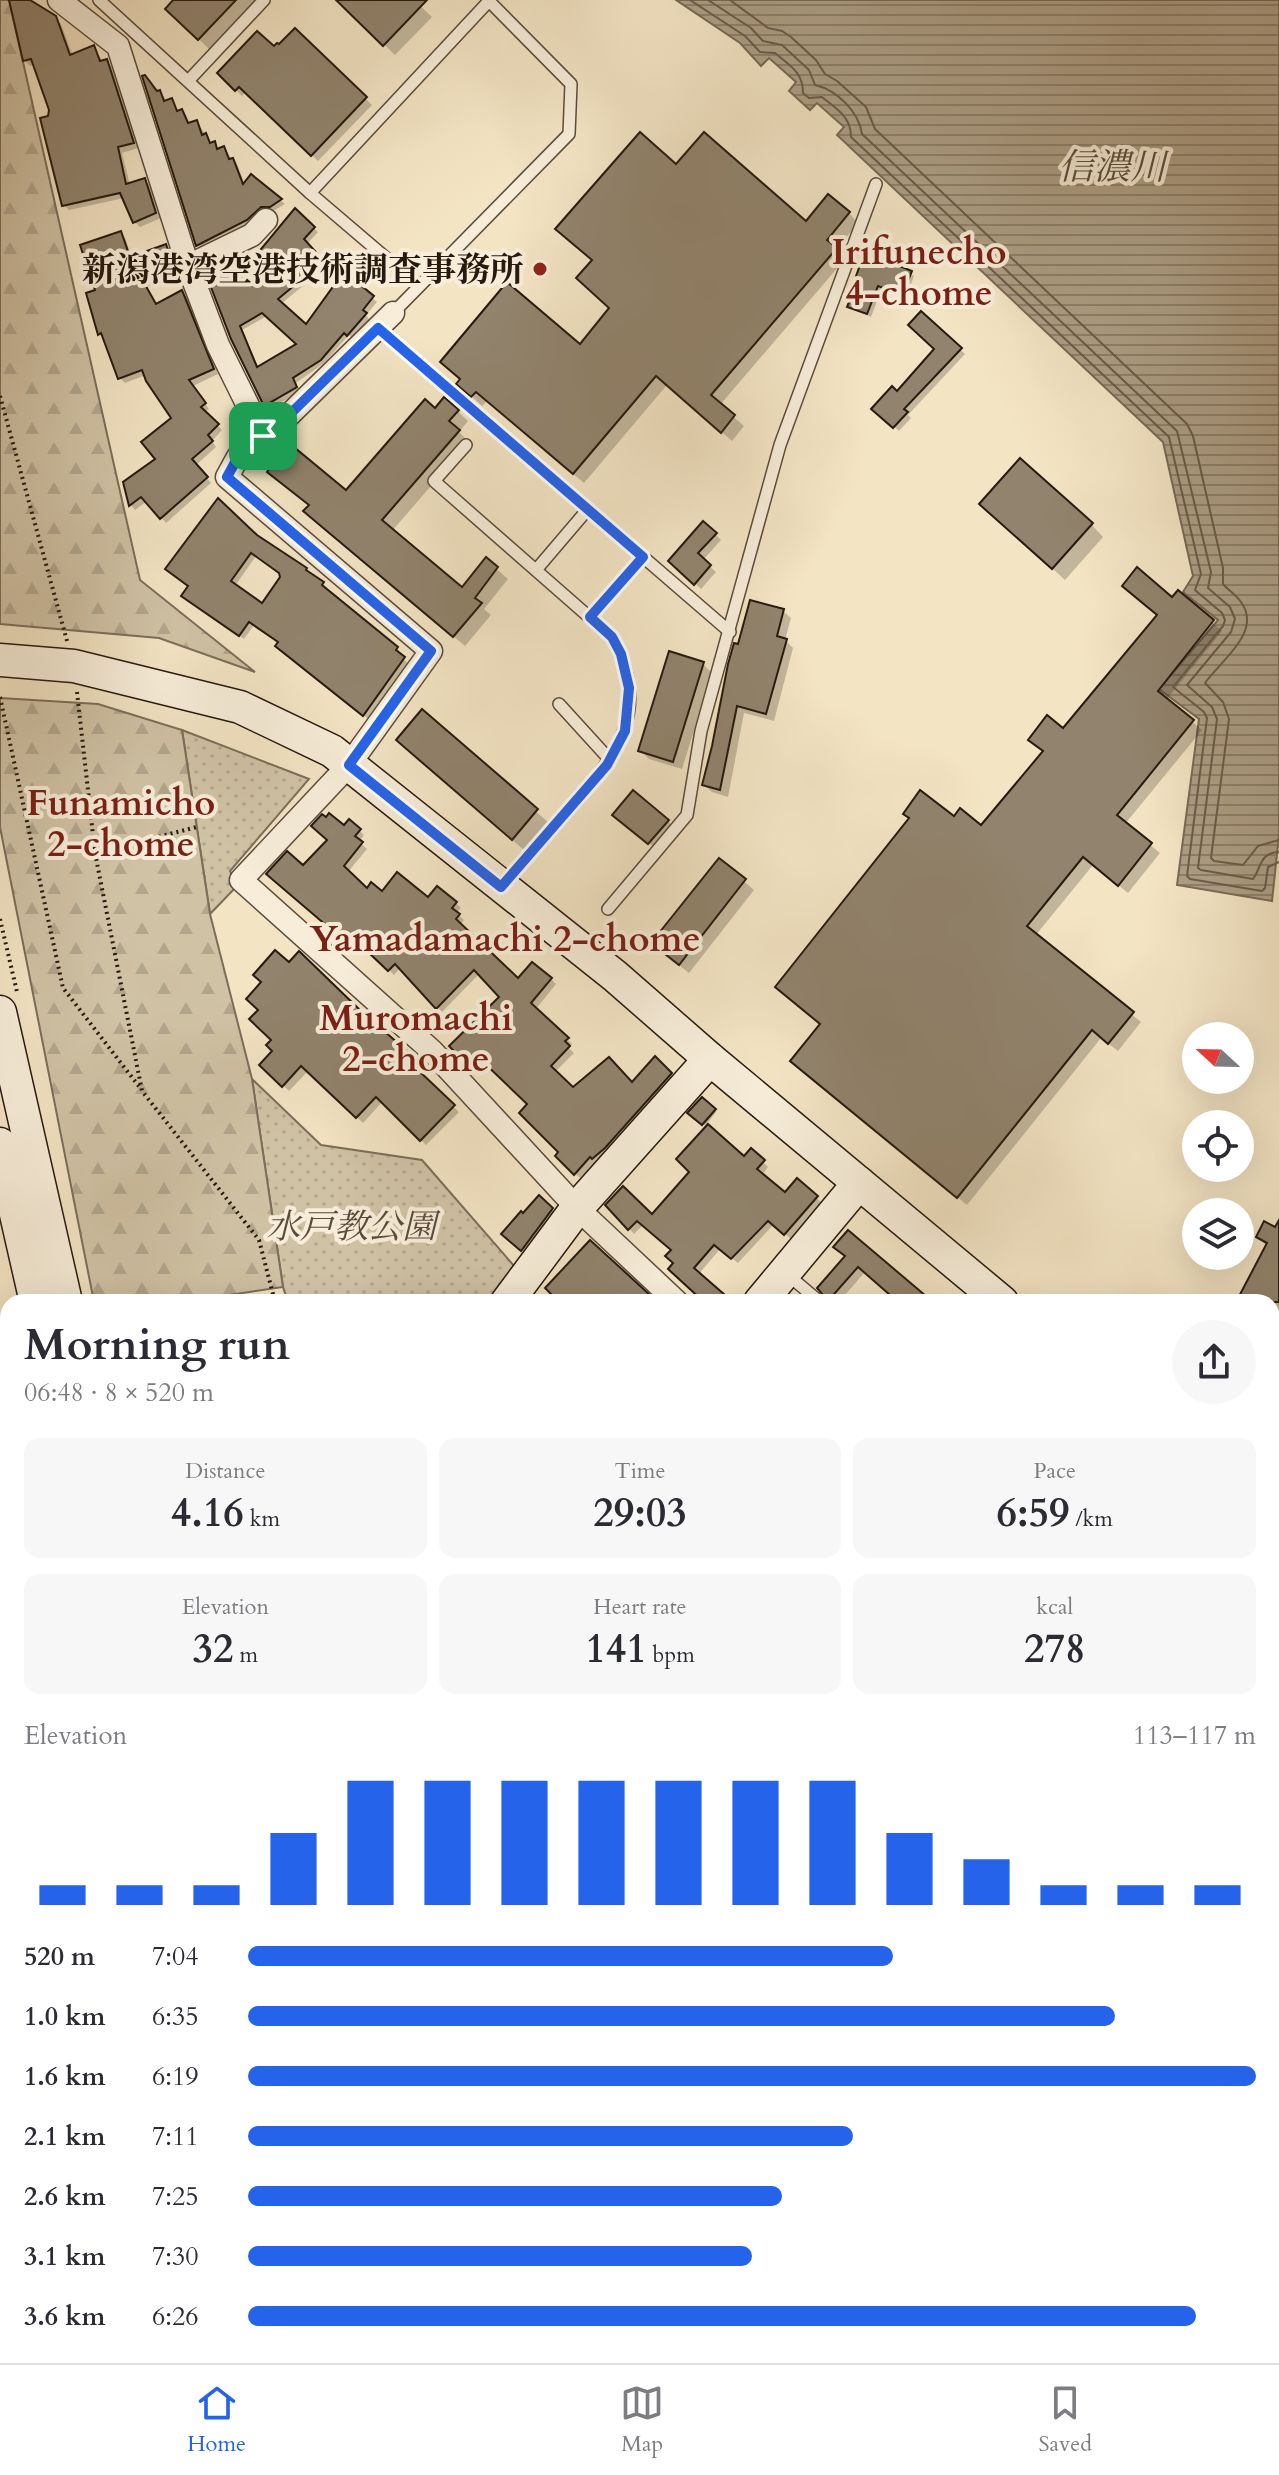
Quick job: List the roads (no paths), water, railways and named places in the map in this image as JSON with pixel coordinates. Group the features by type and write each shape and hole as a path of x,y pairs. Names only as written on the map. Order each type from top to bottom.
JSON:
{"street":[{"path":"59,0 118,46 188,266 218,345 263,436"},
{"path":"188,266 252,235 266,220"},
{"path":"386,320 288,416 238,457 227,477 431,651 349,765 241,880 432,1051 577,1208 668,1294"},
{"path":"0,660 74,666 240,707 332,751 615,976 992,1294"},
{"path":"0,1012 64,1294"},
{"path":"513,1294 577,1208 710,1059"},
{"path":"0,1144 34,1294"},
{"path":"767,1294 859,1183"}],"lane":[{"path":"99,0 310,193 419,286"},
{"path":"189,80 264,0"},
{"path":"310,193 488,1 571,84 569,134 386,320 588,509 730,632"},
{"path":"608,909 687,815 701,731 780,445 876,184"},
{"path":"466,445 434,481 612,637 621,654 629,688 625,731 610,760 501,887"},
{"path":"536,570 588,509"},
{"path":"590,617 643,557"},
{"path":"559,704 610,760"},
{"path":"785,1272 811,1294"}],"water":[{"name":"信濃川","path":"676,0 1279,0 1279,835 1272,901 1177,885 1199,719 1159,689 1218,620 1183,592 1193,576 1163,442 837,135 844,127 817,103 810,110 789,91 796,82 769,58 761,66 740,43"}],"place":[{"name":"新潟港湾空港技術調査事務所","path":"540,269"}],"district":[{"name":"Irifunecho 4-chome","path":"919,272"},
{"name":"Funamicho 2-chome","path":"121,822"},
{"name":"Yamadamachi 2-chome","path":"505,938"},
{"name":"Muromachi 2-chome","path":"416,1038"}],"park label":[{"name":"水戸教公園","path":"351,1226"}]}
